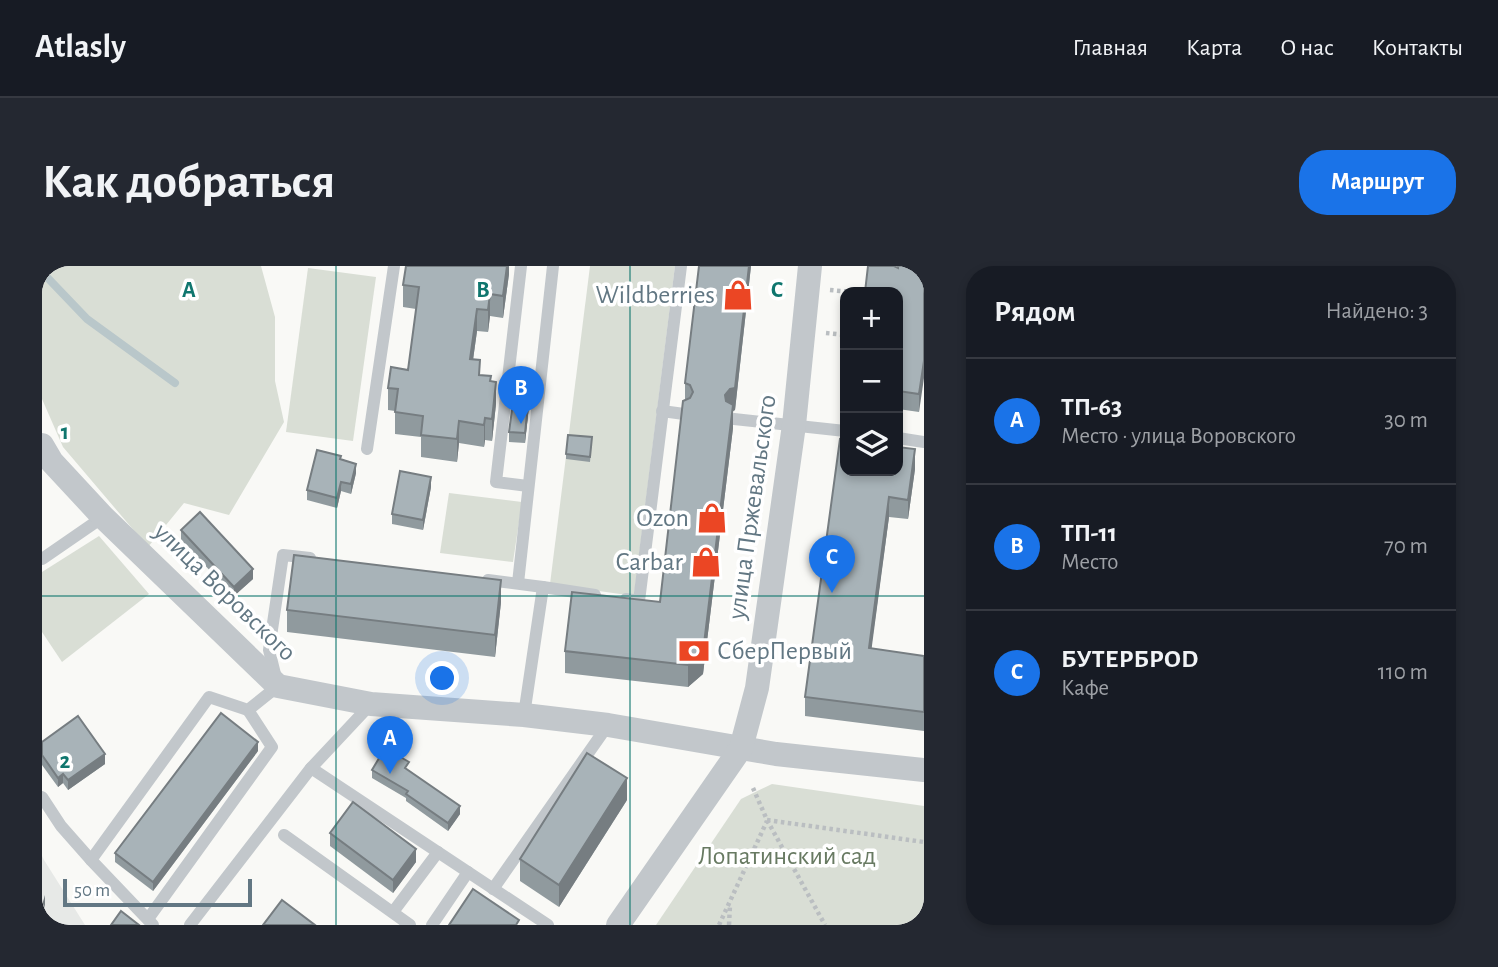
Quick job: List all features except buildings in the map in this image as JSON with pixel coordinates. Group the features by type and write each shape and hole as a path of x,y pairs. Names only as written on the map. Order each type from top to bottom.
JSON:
{"street":[{"name":"улица Пржевальского","path":"618,925 741,748 757,688 793,425 810,266"},
{"name":"улица Воровского","path":"42,445 52,462 103,517 278,686 371,704 524,715 608,725 741,748 924,770"}],"lane":[{"path":"367,449 394,266"},
{"path":"521,266 496,482 528,486"},
{"path":"517,583 553,266"},
{"path":"476,579 639,601 681,266"},
{"path":"662,411 684,414"},
{"path":"734,419 840,430"},
{"path":"903,439 924,442"},
{"path":"42,559 103,517"},
{"path":"248,710 278,686 269,650 283,555 324,560"},
{"path":"524,715 543,587"},
{"path":"42,797 61,826 91,860 150,922 272,747 248,710 209,697 91,860"},
{"path":"193,924 311,768 371,704"},
{"path":"493,889 608,725"},
{"path":"311,768 548,925"},
{"path":"284,835 410,925"},
{"path":"393,912 438,852"},
{"path":"432,925 468,872"}],"path":[{"path":"830,290 840,291"},
{"path":"825,333 840,334"},
{"path":"753,788 767,820 825,925"},
{"path":"767,820 924,842"},
{"path":"719,925 767,820"},
{"path":"729,925 730,901"}],"shaded area":[{"path":"42,856 44,860 85,925 42,925"}],"green space":[{"path":"42,266 261,266 275,317 275,381 284,422 229,515 184,503 148,547 63,447 42,399"},
{"path":"590,266 675,266 634,596 550,584"},
{"path":"308,268 376,277 353,441 286,432"},
{"path":"449,493 522,502 513,562 440,553"},
{"path":"99,536 149,594 62,662 42,632 42,572"},
{"name":"Лопатинский сад","path":"772,784 924,806 924,925 656,925 741,799"}],"waterway":[{"path":"42,272 87,319 175,383"}],"place":[{"name":"Wildberries","path":"738,295"},
{"name":"ТП-11","path":"521,424"},
{"name":"Ozon","path":"712,518"},
{"name":"Carbar","path":"706,562"},
{"name":"БУТЕРБРОD","path":"832,593"},
{"name":"СберПервый","path":"694,651"},
{"name":"ТП-63","path":"390,774"}]}
